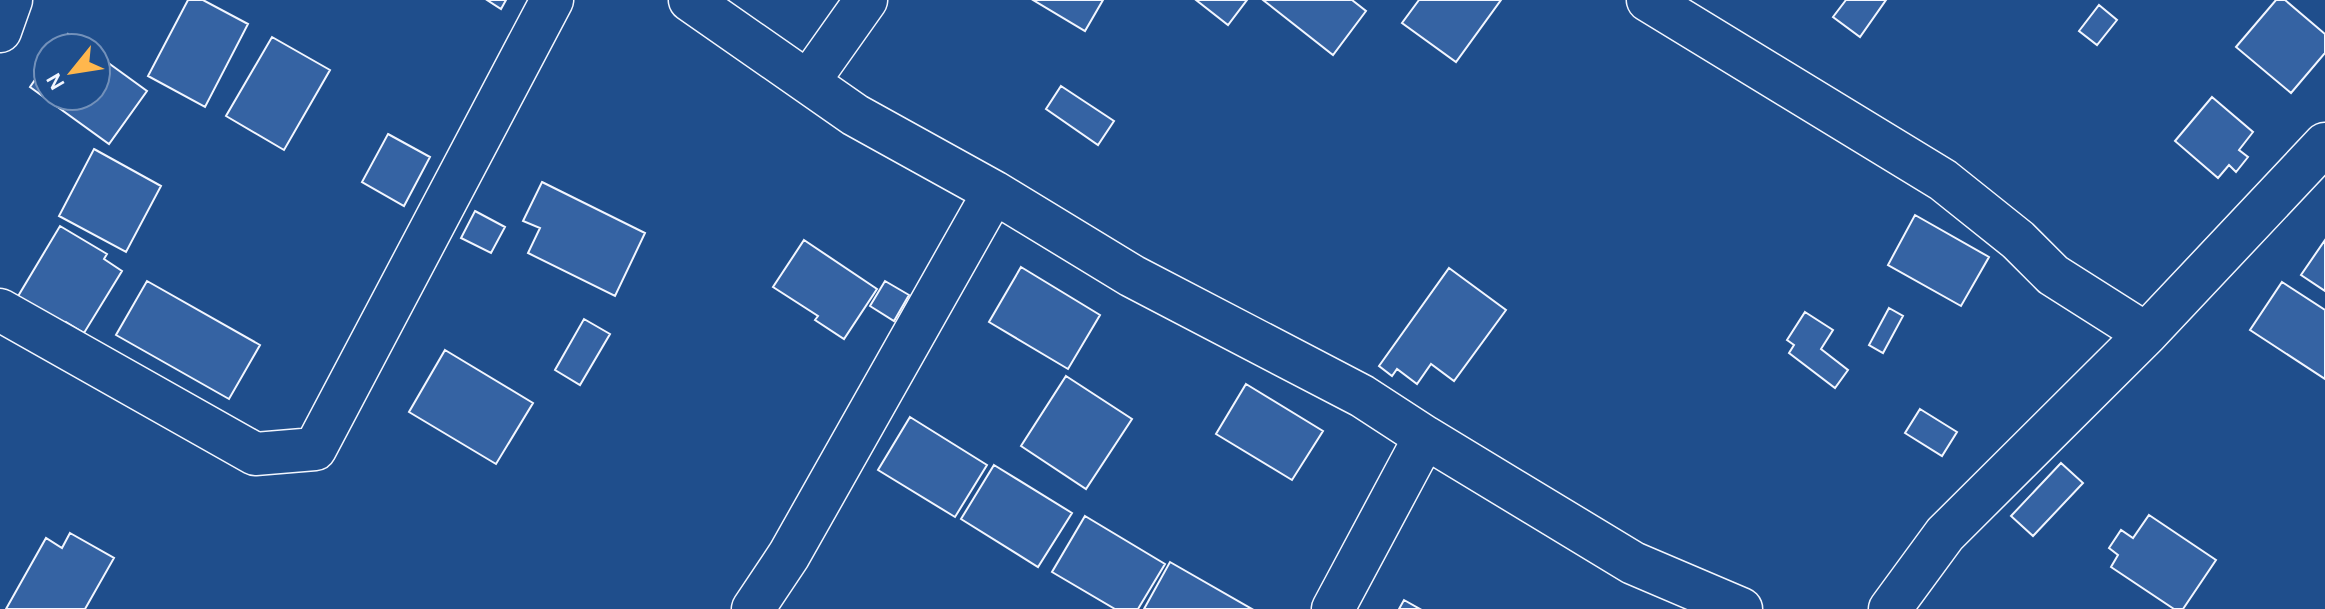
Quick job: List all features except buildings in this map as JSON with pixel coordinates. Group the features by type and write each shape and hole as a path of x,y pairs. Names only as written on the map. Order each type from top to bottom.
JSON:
{"street":[{"path":"0,31 11,0"},
{"path":"0,310 255,454 315,449 552,0"},
{"path":"690,0 855,115 994,192 1132,276 1362,396 1633,563 1741,609"},
{"path":"808,82 866,0"},
{"path":"1648,0 1943,180 2018,240 2053,275 2146,334"},
{"path":"1890,609 1945,534 2146,334 2325,144"},
{"path":"753,609 789,555 994,192"},
{"path":"1333,609 1425,437"}]}
